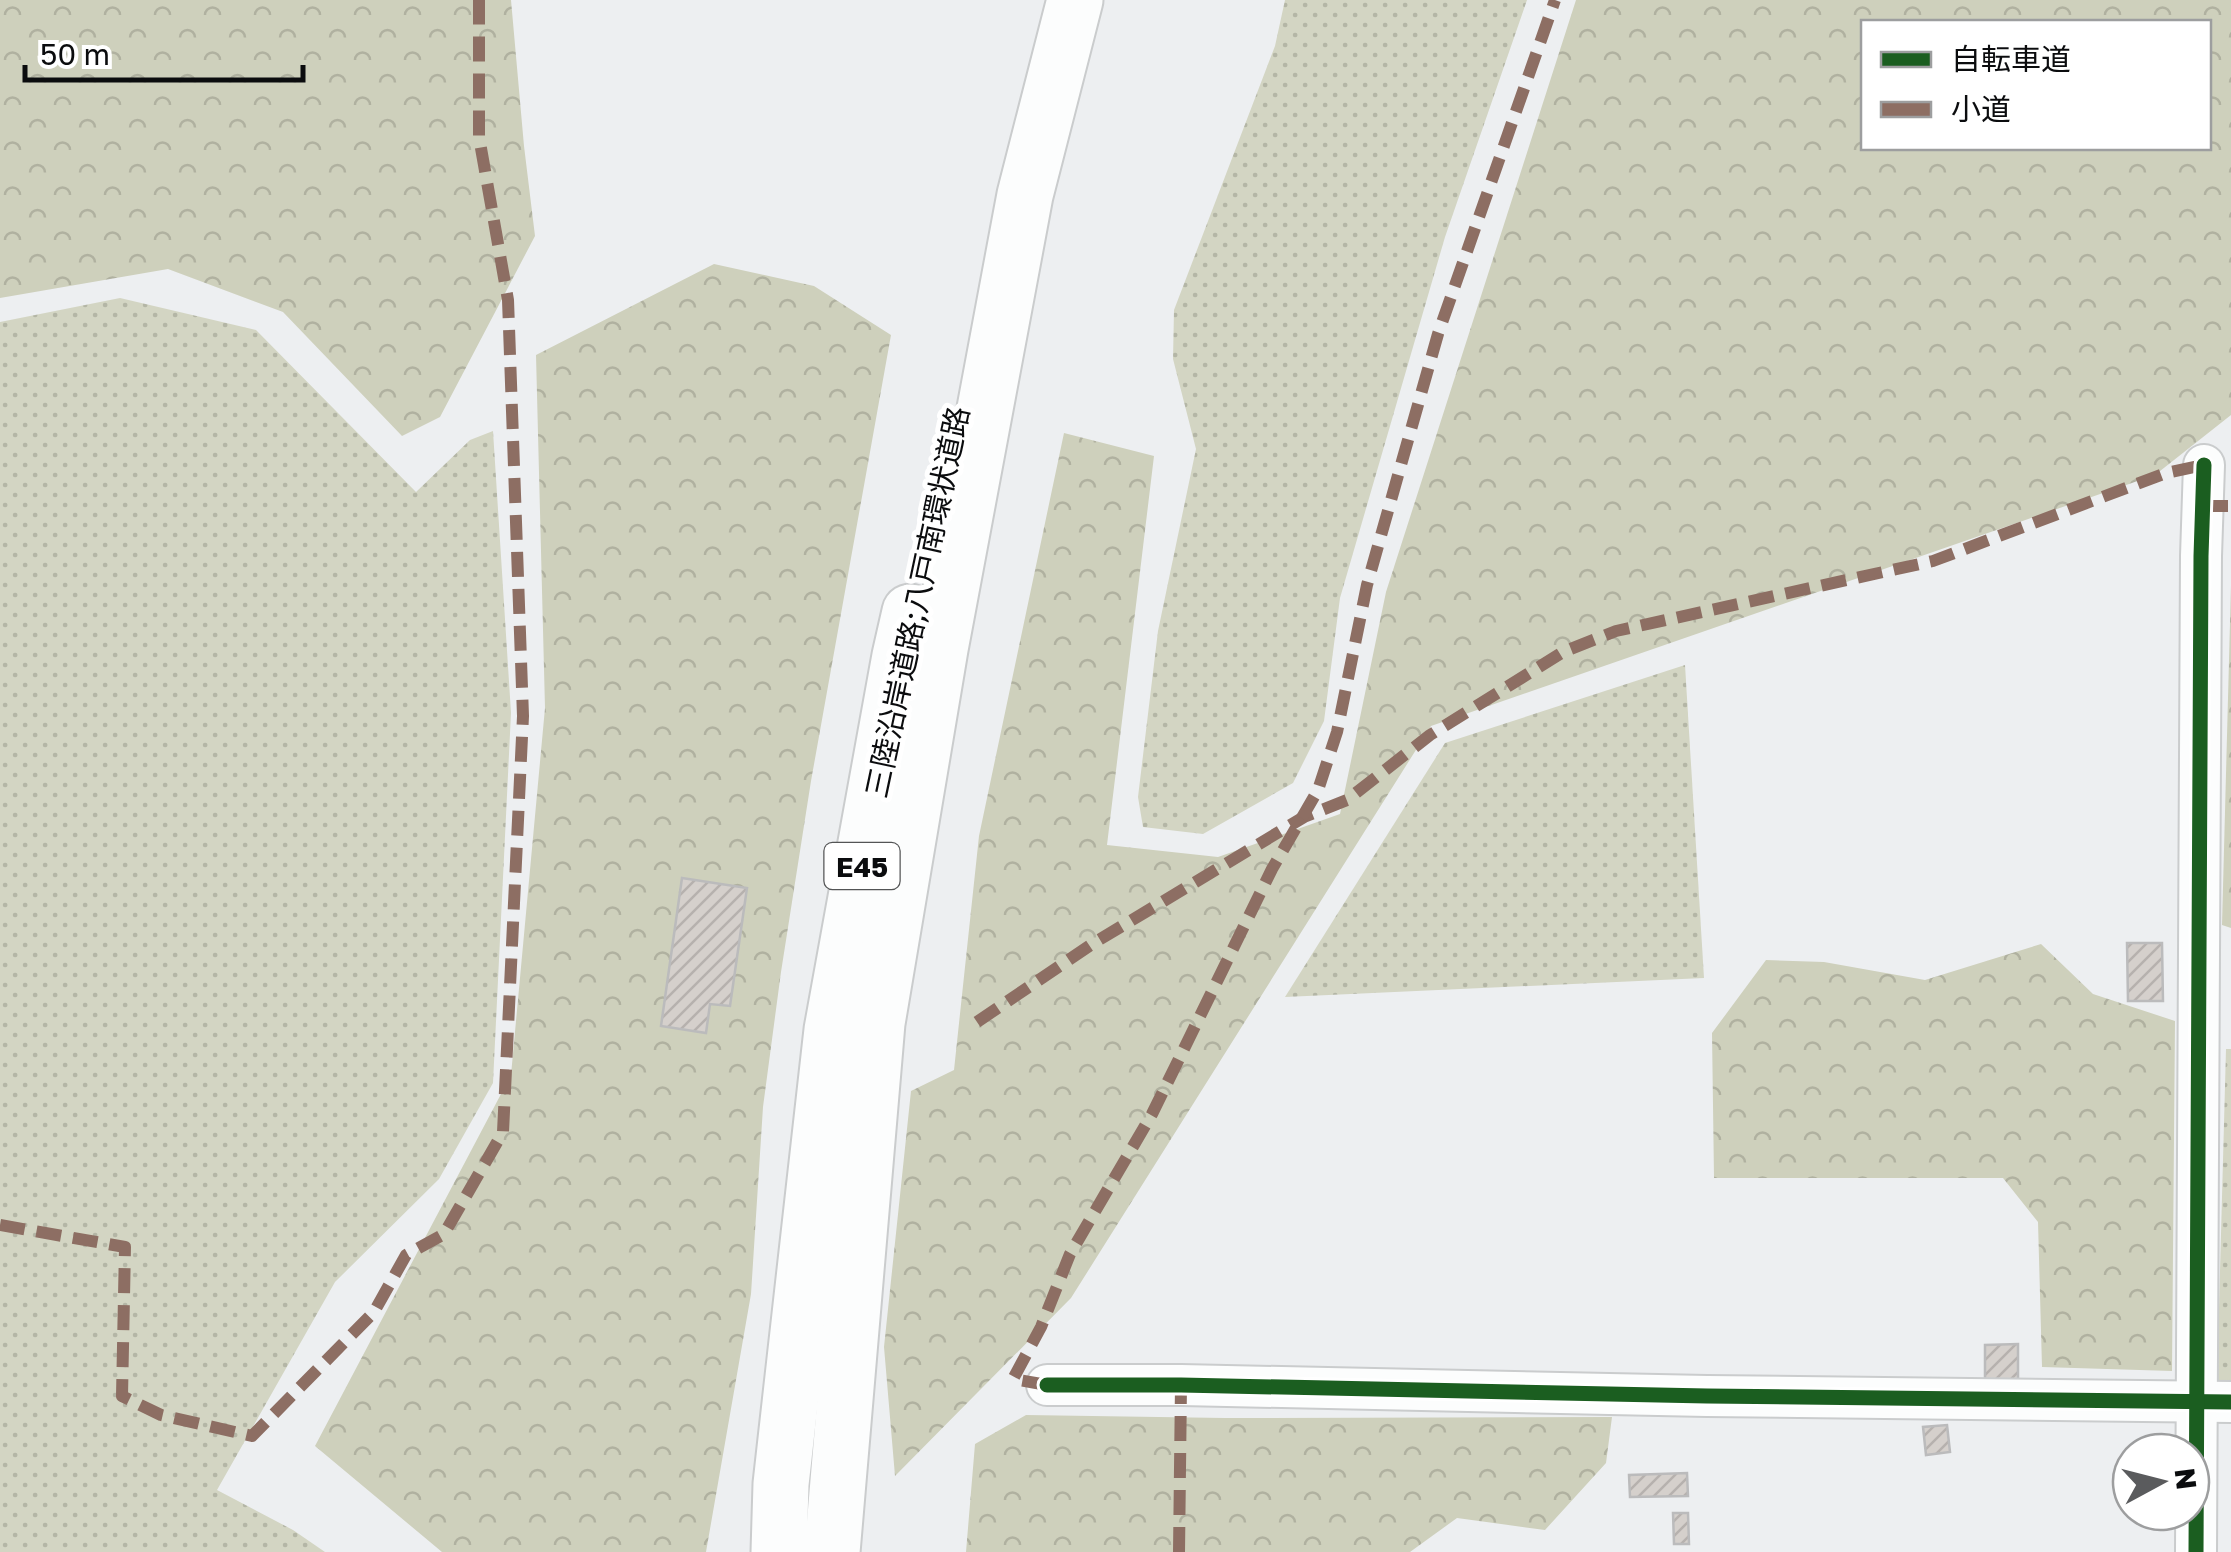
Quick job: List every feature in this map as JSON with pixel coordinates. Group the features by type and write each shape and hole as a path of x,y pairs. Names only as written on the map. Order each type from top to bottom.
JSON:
{"highway":[{"name":"三陸沿岸道路;八戸南環状道路","path":"779,1552 781,1484 832,1030 900,656 966,374 1025,195 1076,0"},
{"name":"三陸沿岸道路;八戸南環状道路","path":"832,1552 877,1024 940,648 1025,195"}],"street":[{"path":"2196,1552 2214,1401 2201,576 2204,465"},
{"path":"1047,1384 2214,1401"}],"green space":[{"path":"0,0 511,0 535,236 440,417 402,436 283,312 168,269 0,298"},
{"path":"1285,0 1527,0 1445,237 1340,598 1324,721 1293,783 1203,834 1143,827 1138,797 1158,631 1196,449 1173,359 1174,310 1275,46"},
{"path":"1576,0 2231,0 2231,415 2155,475 1431,726 1071,1298 895,1476 884,1347 911,1091 954,1070 979,836 1064,433 1154,456 1107,845 1218,857 1340,814 1386,592"},
{"path":"714,264 814,286 891,335 781,972 763,1107 751,1294 706,1552 442,1552 315,1446 511,1075 545,708 536,355"},
{"path":"120,298 256,330 416,492 470,440 493,431 511,713 493,1083 439,1179 335,1282 217,1490 293,1530 325,1552 0,1552 0,322"},
{"path":"2231,585 2231,928 2222,925"},
{"path":"1685,665 1704,978 1285,997 1445,743"},
{"path":"2041,944 2093,994 2175,1021 2172,1371 2042,1367 2038,1222 2003,1178 1714,1178 1712,1033 1766,960 1824,962 1925,980"},
{"path":"2226,1049 2231,1049 2231,1382 2217,1382"},
{"path":"1026,1415 1612,1417 1606,1463 1545,1530 1457,1518 1410,1552 966,1552 975,1444"}],"building":[{"path":"682,878 747,888 730,1006 710,1004 706,1033 661,1026"},
{"path":"2127,943 2162,943 2163,1001 2128,1001"},
{"path":"2018,1344 2018,1389 1985,1389 1985,1345"},
{"path":"1947,1425 1950,1452 1926,1455 1923,1427"},
{"path":"1687,1473 1688,1496 1630,1497 1629,1475"},
{"path":"1673,1513 1688,1513 1689,1544 1674,1544"}],"marked path":[{"path":"0,1225 125,1247 122,1396 161,1415 252,1436 374,1312 406,1255 444,1234 503,1132 523,716 508,300 479,137 479,0"},
{"path":"1047,1385 1013,1379 1041,1327 1070,1254 1152,1114 1272,869 1318,790 1337,732 1367,585 1438,334 1555,0"},
{"path":"977,1022 1092,944 1304,817 1347,800 1430,735 1563,652 1616,631 1933,561 2166,473 2204,465"},
{"path":"2203,506 2231,506"},
{"path":"1179,1552 1181,1385"}],"cycle path":[{"path":"2196,1552 2204,465"},
{"path":"1047,1385 2231,1402"}]}
